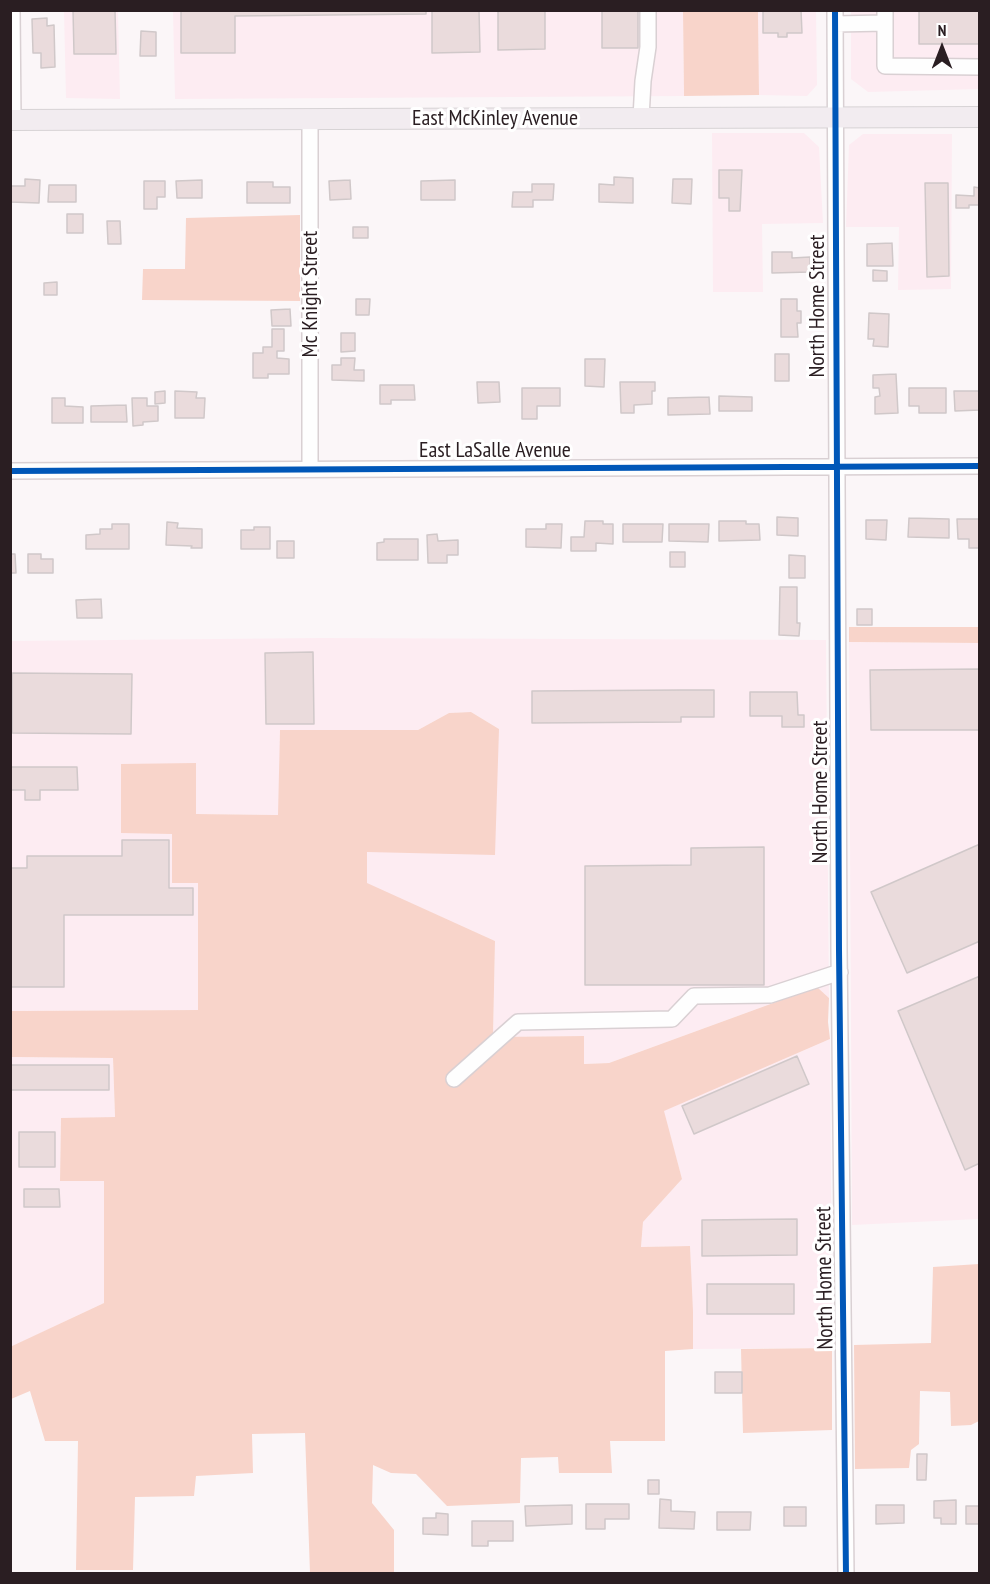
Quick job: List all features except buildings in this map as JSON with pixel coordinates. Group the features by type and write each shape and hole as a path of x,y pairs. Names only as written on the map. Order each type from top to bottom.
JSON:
{"main road":[{"name":"East McKinley Avenue","path":"12,120 980,117"}],"street":[{"path":"12,10 12,120"},
{"path":"641,118 648,47 648,10"},
{"path":"835,17 885,17 885,66 980,67"},
{"name":"North Home Street","path":"835,17 846,1574"},
{"name":"Mc Knight Street","path":"310,119 310,469"},
{"name":"East LaSalle Avenue","path":"10,471 980,466"},
{"path":"454,1079 518,1022 672,1019 694,996 770,994 840,972"}],"shaded area":[{"path":"64,11 118,11 120,99 66,98"},
{"path":"173,11 683,11 684,96 175,99"},
{"path":"683,11 758,11 759,95 684,96"},
{"path":"758,11 816,11 817,85 807,96 759,95"},
{"path":"851,11 979,11 979,89 868,92 851,79"},
{"path":"712,133 804,133 819,147 823,223 762,224 763,292 713,292"},
{"path":"863,134 952,134 951,289 898,290 899,227 846,227 849,145"},
{"path":"300,215 300,301 142,300 143,269 185,269 186,218"},
{"path":"849,627 979,627 979,643 849,642"},
{"path":"321,638 826,640 829,998 817,987 609,1063 584,1064 584,1036 493,1037 495,941 367,884 367,852 499,729 471,712 449,713 418,730 280,730 279,815 196,814 172,834 198,882 198,1010 11,1011 10,641"},
{"path":"849,642 979,643 979,1219 852,1225"},
{"path":"471,712 499,729 495,855 367,852 367,883 495,941 493,1037 584,1036 584,1064 609,1063 817,987 829,998 830,1039 664,1111 682,1179 643,1222 641,1247 690,1246 693,1312 693,1349 665,1351 665,1441 610,1441 612,1473 559,1473 558,1457 521,1458 520,1503 447,1506 416,1474 391,1473 373,1465 372,1503 394,1530 394,1572 310,1573 305,1433 252,1434 253,1473 196,1476 194,1496 135,1497 133,1570 76,1570 78,1441 45,1441 30,1391 11,1399 10,1347 104,1303 104,1181 60,1181 61,1118 115,1117 113,1058 11,1057 11,1011 198,1010 198,883 172,883 172,834 121,833 121,764 196,763 196,814 278,815 280,730 418,730 449,713"},
{"path":"830,1039 832,1348 693,1349 690,1246 641,1247 643,1222 682,1179 663,1111"},
{"path":"10,1057 113,1058 115,1117 61,1119 60,1181 105,1180 104,1303 11,1347"},
{"path":"979,1264 979,1421 971,1425 951,1426 950,1392 920,1391 919,1444 911,1450 909,1468 855,1469 854,1345 931,1343 933,1267"},
{"path":"832,1348 832,1430 743,1433 741,1349"}],"cycle path":[{"path":"835,10 839,950 846,1574"},
{"path":"10,471 980,466"}]}
